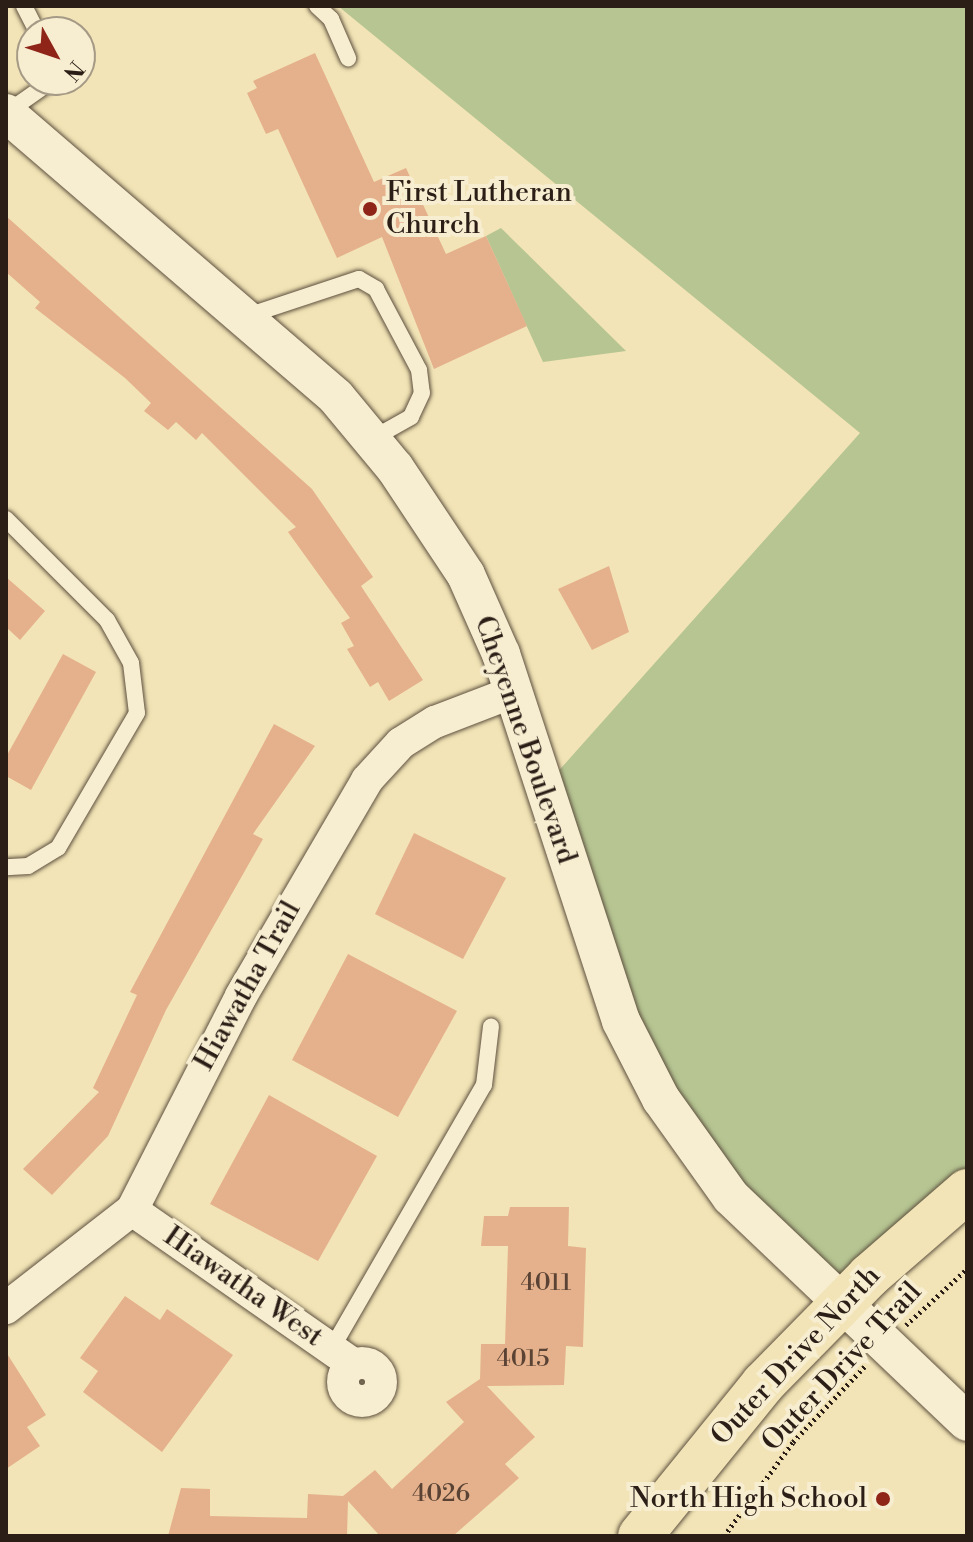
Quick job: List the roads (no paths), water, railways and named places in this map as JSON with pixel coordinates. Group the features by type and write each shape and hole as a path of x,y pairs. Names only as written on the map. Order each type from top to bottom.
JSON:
{"main road":[{"name":"Outer Drive North","path":"640,1536 763,1384 840,1307 967,1191"}],"street":[{"name":"Cheyenne Boulevard","path":"6,113 245,317 372,439 466,575 513,692 621,1021 661,1099 731,1197 840,1307 967,1422"},
{"name":"Hiawatha Trail","path":"6,1308 132,1210 241,996 367,780 412,736 513,692"},
{"name":"Hiawatha West","path":"132,1210 343,1356"}],"lane":[{"path":"317,6 331,19 348,58"},
{"path":"6,113 30,96"},
{"path":"245,317 359,279 376,289 419,370 422,393 411,417 372,439"},
{"path":"6,519 107,620 131,663 137,713 58,848 28,866 6,867"},
{"path":"343,1356 484,1085 491,1026"}],"place":[{"name":"First Lutheran Church","path":"370,209"},
{"name":"North High School","path":"883,1499"}]}
